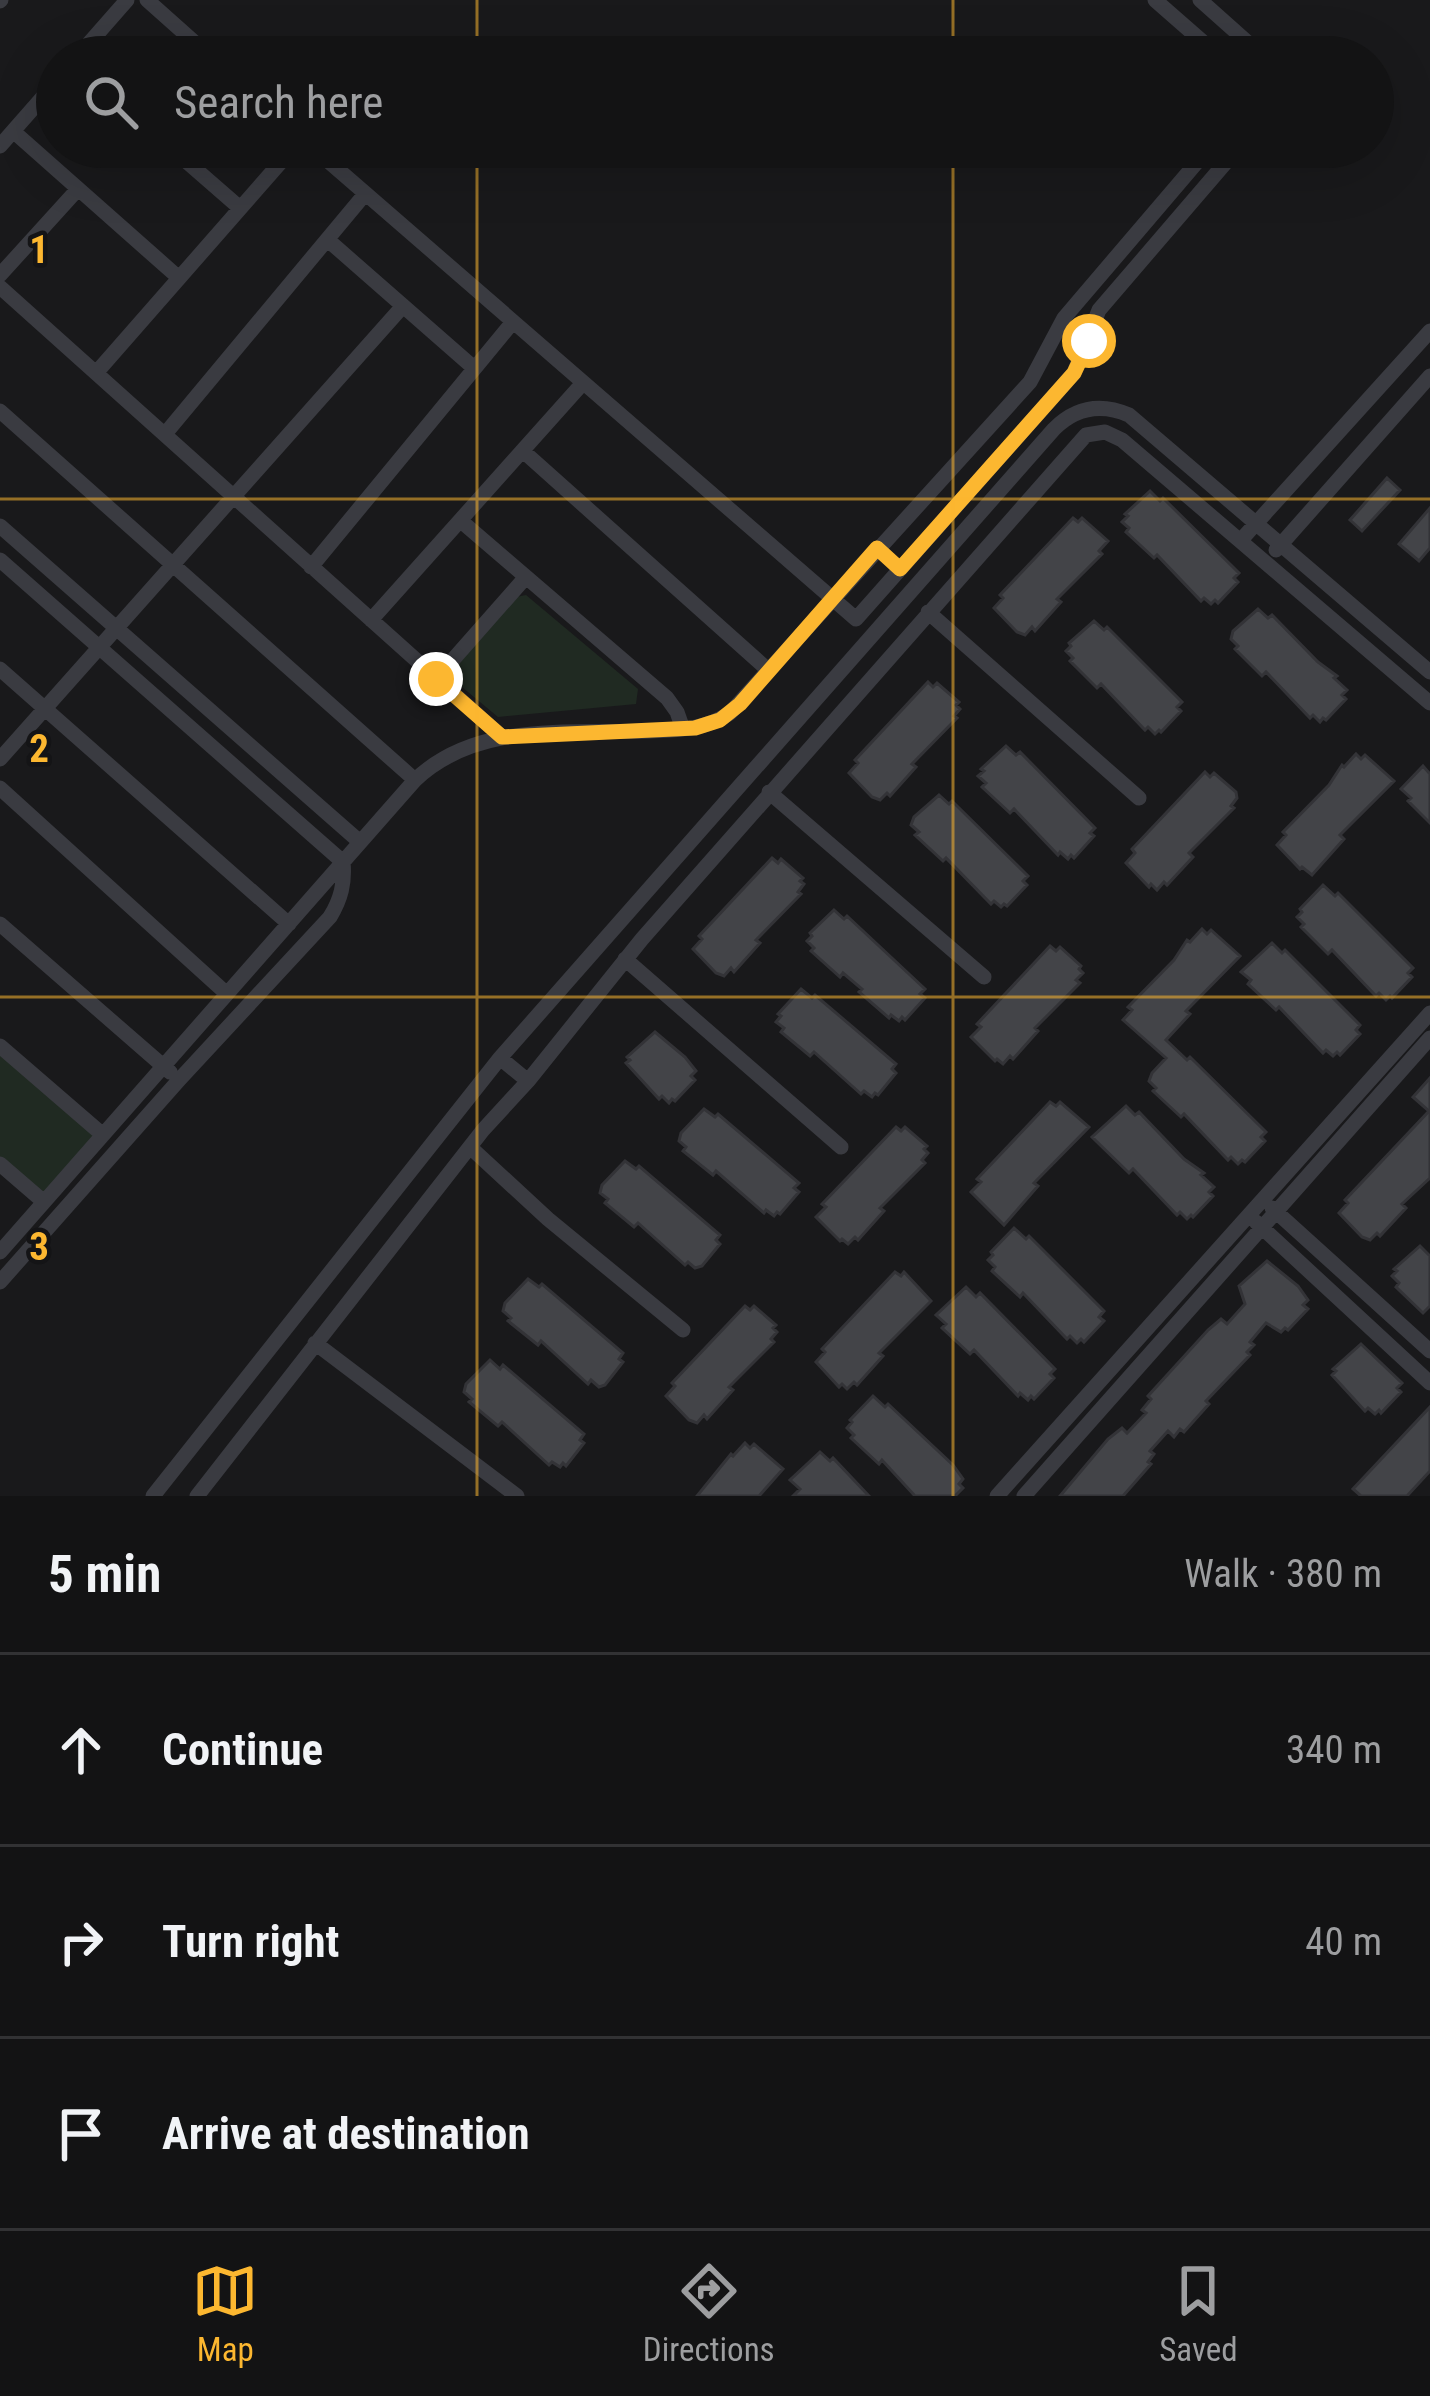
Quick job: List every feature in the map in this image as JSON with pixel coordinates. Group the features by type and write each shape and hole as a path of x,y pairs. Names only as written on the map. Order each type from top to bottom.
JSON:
{"street":[{"path":"95,36 127,0"},
{"path":"147,0 187,36"},
{"path":"1155,0 1196,36"},
{"path":"1200,0 1240,36"},
{"path":"0,146 36,105"},
{"path":"13,131 36,152"},
{"path":"54,168 179,278"},
{"path":"194,168 240,208"},
{"path":"96,373 275,168"},
{"path":"336,168 856,619 1074,373 1100,310 1221,168"},
{"path":"0,1252 415,780 454,750 502,737 682,730 708,725 730,713 1030,382 1064,317 1192,168"},
{"path":"0,275 78,189"},
{"path":"165,434 365,194"},
{"path":"329,241 473,368"},
{"path":"0,287 502,737"},
{"path":"0,759 403,306"},
{"path":"311,566 512,322"},
{"path":"1240,540 1430,331"},
{"path":"1265,561 1430,376"},
{"path":"371,620 582,384"},
{"path":"1375,392 1399,412"},
{"path":"153,1496 500,1058 1070,416 1100,408 1130,415 1430,672"},
{"path":"0,411 415,780"},
{"path":"197,1496 470,1147 625,959 1079,440 1096,433 1122,440 1430,703"},
{"path":"523,452 768,670"},
{"path":"461,521 667,698 682,730"},
{"path":"0,526 360,842"},
{"path":"877,548 900,569"},
{"path":"0,560 343,862"},
{"path":"436,679 525,578"},
{"path":"928,612 1139,798"},
{"path":"0,669 289,923"},
{"path":"0,788 227,994"},
{"path":"769,792 984,977"},
{"path":"0,1282 330,917 340,896 343,862"},
{"path":"0,924 178,1080"},
{"path":"625,959 841,1148"},
{"path":"1024,1496 1430,1013"},
{"path":"1270,1206 1430,1038"},
{"path":"0,1046 103,1135"},
{"path":"500,1058 528,1081"},
{"path":"470,1147 682,1330"},
{"path":"0,1164 44,1202"},
{"path":"1270,1206 1430,1351"},
{"path":"1256,1222 1430,1383"},
{"path":"997,1496 1256,1222"},
{"path":"314,1343 518,1496"}],"shaded area":[{"path":"526,595 638,689 636,704 498,717 456,682 454,669 516,597"},
{"path":"0,1046 103,1135 44,1202 0,1164"}],"building":[{"path":"1387,478 1400,490 1362,531 1350,520"},
{"path":"1150,491 1160,501 1163,498 1239,573 1234,578 1238,582 1218,603 1201,601 1157,555 1154,558 1126,532 1125,514"},
{"path":"1430,508 1430,548 1419,561 1399,544"},
{"path":"1073,518 1078,522 1082,518 1108,541 1099,551 1102,554 1057,599 1061,602 1035,631 1032,627 1025,635 1017,632 994,608 1003,598 1000,595"},
{"path":"1258,609 1268,618 1272,615 1347,690 1342,695 1346,699 1326,720 1310,718 1266,672 1262,676 1235,649 1233,631"},
{"path":"1094,621 1104,630 1107,627 1182,702 1177,707 1181,711 1161,732 1145,730 1101,684 1097,688 1070,661 1069,643"},
{"path":"928,682 933,687 937,683 959,702 957,718 912,764 916,767 890,796 872,797 849,773 858,763 855,760"},
{"path":"1006,746 1016,755 1020,752 1095,828 1090,833 1094,836 1074,858 1058,855 1014,809 1010,813 982,787 986,783 978,776 981,769"},
{"path":"1356,754 1361,759 1365,755 1394,781 1340,835 1344,839 1312,875 1277,845 1286,835 1283,832"},
{"path":"1423,766 1430,774 1430,823 1401,789"},
{"path":"1205,772 1210,777 1214,773 1236,792 1234,808 1189,853 1193,857 1167,885 1164,882 1157,890 1149,887 1126,863 1135,853 1132,849"},
{"path":"939,795 949,804 952,801 1028,876 1023,881 1027,885 1007,906 991,904 946,858 943,861 915,835 919,832 911,825 914,817"},
{"path":"772,858 778,863 781,859 803,878 801,894 756,940 760,943 734,972 731,968 724,976 716,973 693,949 702,939 699,936"},
{"path":"1323,885 1335,896 1338,893 1413,968 1408,973 1412,977 1392,998 1376,996 1332,950 1328,954 1301,927 1300,909"},
{"path":"834,910 844,919 847,916 925,989 920,994 925,998 905,1020 889,1018 859,992 862,989 811,951 810,933"},
{"path":"1202,929 1207,934 1211,930 1240,956 1186,1011 1190,1014 1166,1040 1187,1060 1190,1057 1266,1132 1261,1137 1265,1141 1238,1164 1153,1091 1152,1073 1166,1058 1123,1020 1132,1010 1128,1007"},
{"path":"1272,943 1282,953 1285,950 1360,1025 1356,1030 1360,1034 1340,1055 1323,1053 1279,1007 1276,1010 1248,984 1251,980 1241,972"},
{"path":"1050,946 1056,951 1060,947 1081,966 1083,973 1076,980 1080,983 1035,1028 1038,1031 1013,1059 1010,1056 1003,1064 995,1061 971,1037 981,1027 977,1024"},
{"path":"801,989 812,998 815,995 896,1064 892,1069 896,1073 878,1095 861,1094 814,1052 810,1056 781,1032 784,1028 776,1022 778,1014"},
{"path":"655,1032 696,1071 691,1076 695,1080 669,1103 662,1096 659,1099 626,1063"},
{"path":"1430,1078 1430,1178 1402,1204 1406,1208 1380,1236 1362,1237 1339,1213 1348,1203 1345,1200 1429,1111 1413,1097"},
{"path":"1050,1102 1056,1106 1060,1102 1089,1127 1034,1183 1038,1186 1004,1225 971,1192 981,1182 977,1179"},
{"path":"1126,1106 1135,1115 1139,1112 1214,1187 1209,1192 1213,1196 1193,1217 1177,1215 1133,1169 1129,1173 1092,1137"},
{"path":"704,1109 715,1117 718,1114 799,1183 794,1188 799,1192 780,1214 764,1213 716,1171 713,1175 683,1151 681,1133"},
{"path":"896,1127 901,1131 905,1127 927,1146 925,1163 880,1208 884,1211 858,1240 840,1241 816,1217 826,1207 822,1204"},
{"path":"625,1161 636,1169 639,1166 720,1235 716,1240 720,1244 702,1266 685,1265 638,1223 634,1227 605,1203 608,1199 600,1193 602,1185"},
{"path":"1014,1228 1026,1239 1029,1236 1104,1311 1099,1317 1104,1321 1084,1342 1067,1339 1023,1293 1020,1297 992,1271 991,1252"},
{"path":"1420,1246 1430,1256 1430,1306 1423,1313 1396,1287 1399,1283 1392,1276"},
{"path":"1267,1261 1298,1286 1308,1309 1288,1330 1281,1332 1266,1323 1250,1342 1254,1345 1247,1352 1250,1355 1184,1432 1180,1429 1174,1437 1168,1431 1150,1451 1154,1454 1151,1464 1123,1496 1060,1496 1108,1439 1122,1428 1127,1433 1146,1413 1142,1410 1151,1399 1148,1396 1208,1330 1221,1319 1227,1324 1245,1304 1239,1286"},
{"path":"895,1272 901,1276 904,1272 931,1301 879,1353 883,1356 857,1385 839,1387 816,1362 825,1352 822,1349"},
{"path":"528,1279 539,1287 542,1284 623,1353 619,1359 623,1362 605,1385 599,1387 591,1380 588,1384 541,1341 538,1345 508,1321 505,1303"},
{"path":"966,1287 976,1297 980,1293 1055,1369 1050,1374 1054,1378 1034,1399 1018,1396 974,1350 970,1354 942,1328 946,1324 936,1315"},
{"path":"745,1306 750,1310 754,1306 776,1325 774,1342 729,1387 733,1390 707,1419 704,1415 697,1423 689,1420 666,1396 675,1386 672,1383"},
{"path":"1361,1344 1402,1383 1397,1388 1401,1392 1381,1413 1365,1411 1332,1375"},
{"path":"490,1360 500,1369 503,1365 584,1434 580,1440 584,1443 566,1466 549,1465 502,1422 498,1426 469,1402 466,1384"},
{"path":"873,1396 885,1407 888,1404 953,1465 963,1479 959,1484 963,1488 955,1496 915,1496 882,1460 879,1464 851,1438 850,1420"},
{"path":"1430,1407 1430,1471 1407,1496 1361,1496 1353,1489"},
{"path":"745,1443 750,1448 754,1444 783,1469 759,1496 697,1496 731,1454"},
{"path":"820,1452 830,1461 833,1458 869,1496 793,1496 800,1489 790,1480"}],"route":[{"path":"436,679 502,737 682,730 720,720 740,704 877,548 900,569 1074,373 1089,341"}]}
